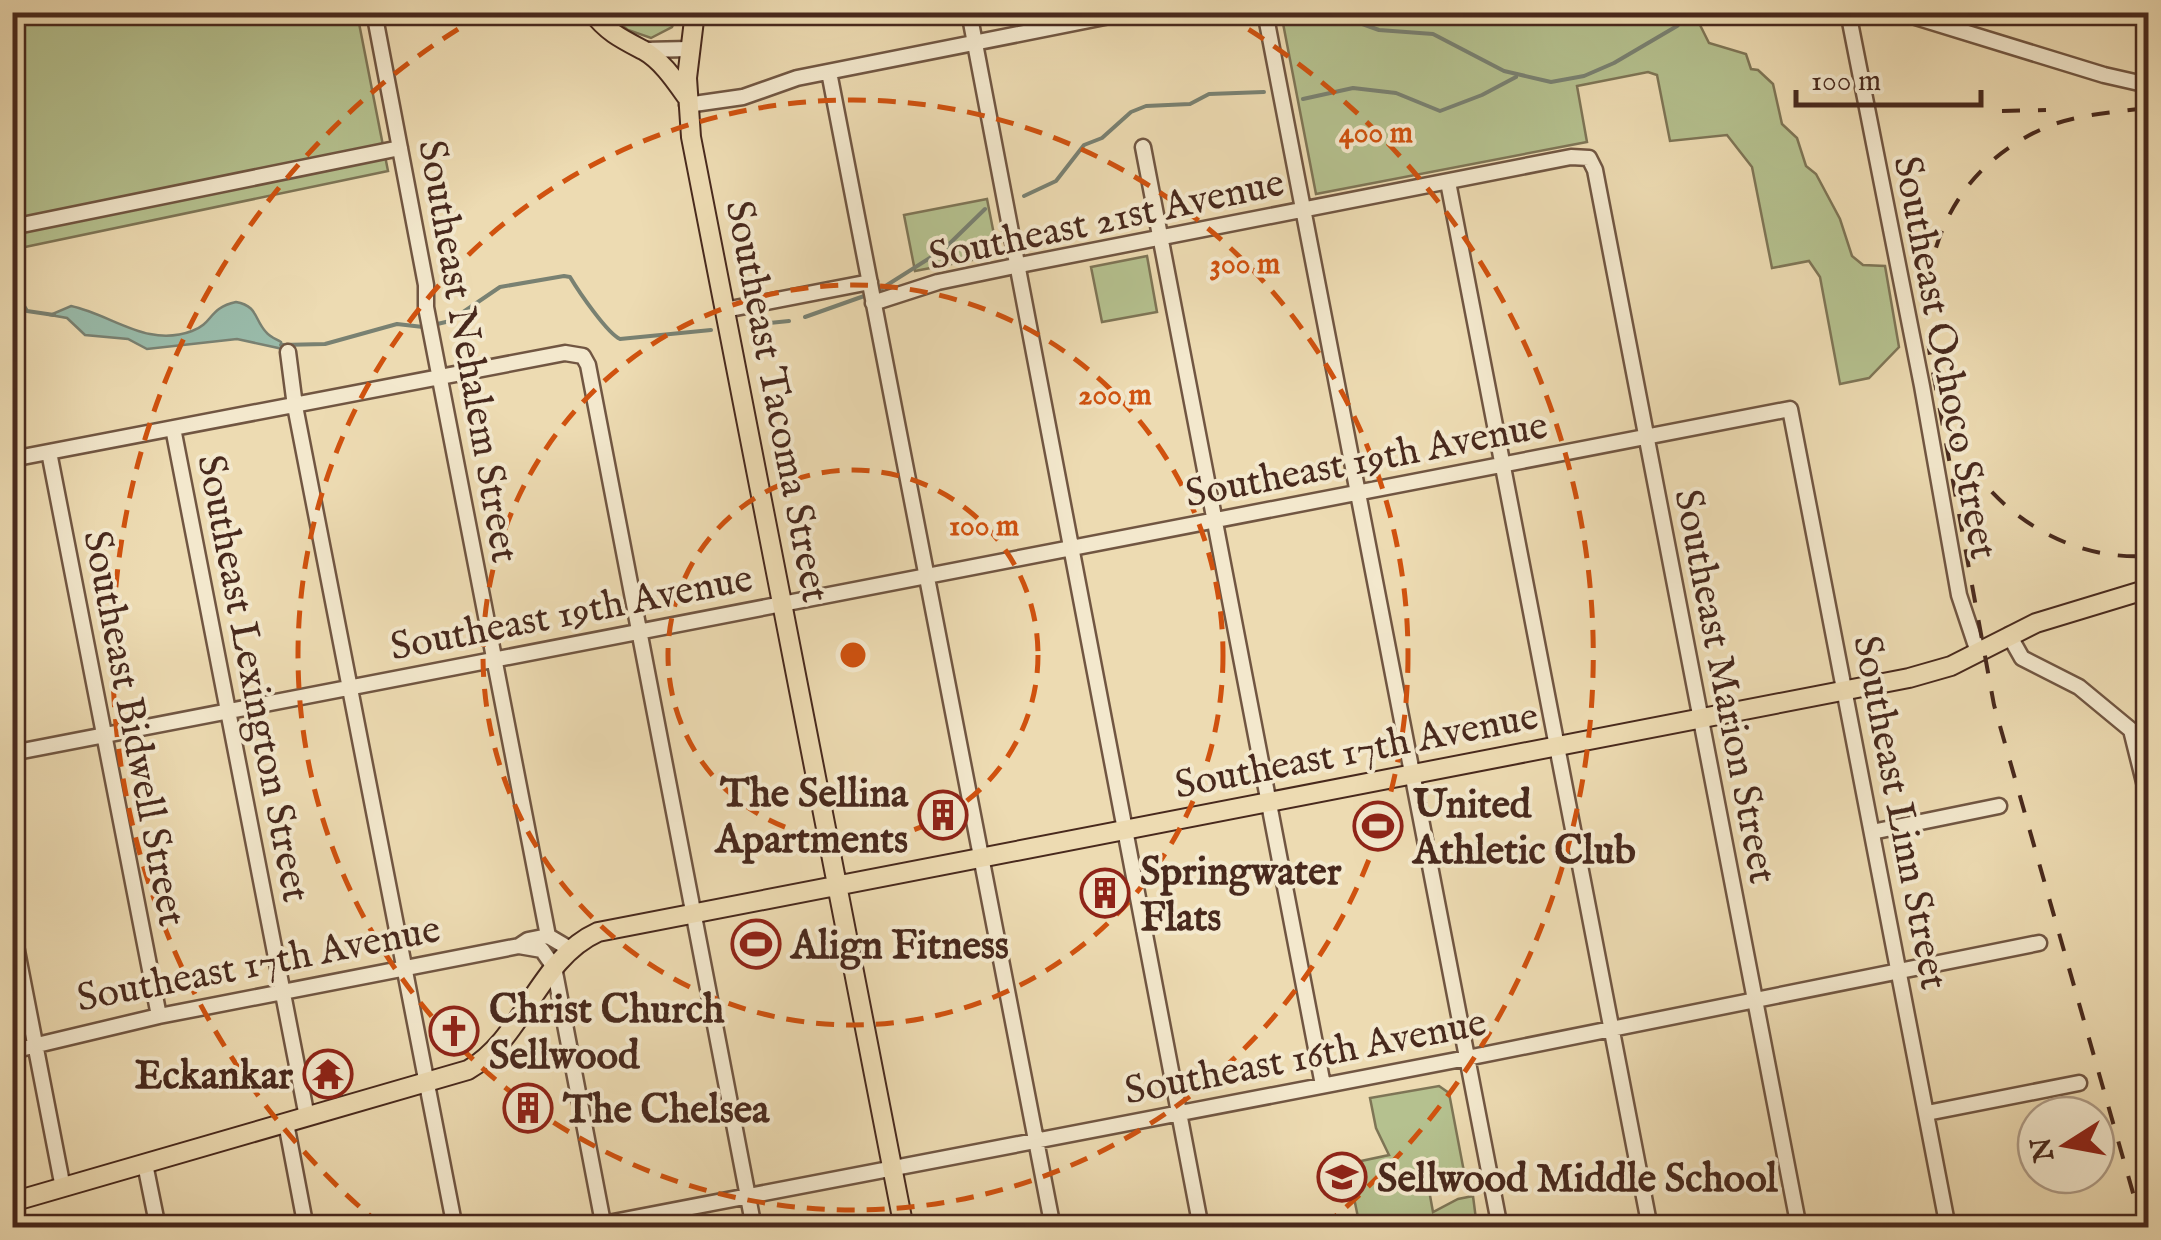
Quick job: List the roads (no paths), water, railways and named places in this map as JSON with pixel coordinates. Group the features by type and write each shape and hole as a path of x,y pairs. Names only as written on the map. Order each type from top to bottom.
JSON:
{"main road":[{"path":"592,12 615,37 644,50 670,72 687,101"},
{"name":"Southeast Tacoma Street","path":"695,12 687,101 904,1228"},
{"name":"Southeast 17th Avenue","path":"12,1202 468,1070 485,1058 570,949 598,932 1933,672 2036,622 2148,589"}],"street":[{"path":"969,12 1201,1228"},
{"path":"1265,12 1500,1228"},
{"name":"Southeast Ochoco Street","path":"1848,12 1959,595 1978,652"},
{"path":"1899,12 2148,85"},
{"name":"Southeast Nehalem Street","path":"375,13 426,284 426,308 548,936"},
{"path":"687,101 743,97 798,78 1120,13"},
{"path":"644,50 690,49"},
{"path":"829,72 1053,1228"},
{"path":"1143,147 1323,1085"},
{"path":"12,227 400,148"},
{"name":"Southeast 21st Avenue","path":"726,310 938,282 1571,157 1589,158"},
{"name":"Southeast Marion Street","path":"1589,158 1595,170 1799,1228"},
{"path":"1448,182 1650,1228"},
{"path":"288,352 455,1228"},
{"path":"12,459 565,353 580,354 588,364 754,1228"},
{"name":"Southeast 19th Avenue","path":"12,753 1790,409"},
{"name":"Southeast Linn Street","path":"1790,409 1948,1228"},
{"name":"Southeast Lexington Street","path":"174,428 307,1117"},
{"name":"Southeast Bidwell Street","path":"49,452 159,1016"},
{"path":"2009,635 2022,658 2079,687 2131,730 2148,736"},
{"path":"2131,730 2148,798"},
{"path":"1872,832 2000,806"},
{"path":"12,925 63,1188"},
{"path":"548,936 570,949"},
{"name":"Southeast 17th Avenue","path":"12,1052 159,1016 519,946 548,936"},
{"name":"Southeast 16th Avenue","path":"582,1228 2039,944"},
{"path":"519,946 542,950 554,967 604,1225"},
{"path":"1927,1113 2080,1083"},
{"path":"286,1123 306,1228"},
{"path":"145,1164 158,1228"}],"waterway":[{"path":"1329,12 1379,30 1433,34 1504,71 1551,82 1584,76 1614,63 1677,26 1691,12"},
{"path":"1303,99 1353,88 1396,93 1440,111 1516,77"},
{"path":"1024,196 1056,181 1084,145 1102,138 1131,112 1146,106 1190,104 1209,94 1264,92"},
{"path":"876,292 944,249 985,209"},
{"path":"12,267 27,311 54,315"},
{"path":"433,325 450,321 500,287 564,276 570,277 601,321 620,339 711,330"},
{"path":"805,317 867,295"},
{"path":"749,325 789,321"},
{"path":"281,345 325,344 397,324 423,327"}],"railway":[{"path":"2143,1228 1994,705 1927,324 1934,254 1946,221 1963,192 1986,166 2015,144 2049,126 2086,116 2148,108"},
{"path":"2002,111 2046,110"},
{"path":"1951,433 1985,485 2032,525 2087,550 2148,556"}],"place":[{"name":"The Sellina Apartments","path":"943,815"},
{"name":"United Athletic Club","path":"1378,826"},
{"name":"Springwater Flats","path":"1105,893"},
{"name":"Align Fitness","path":"756,944"},
{"name":"Christ Church Sellwood","path":"454,1031"},
{"name":"Eckankar","path":"328,1074"},
{"name":"The Chelsea","path":"528,1108"},
{"name":"Sellwood Middle School","path":"1342,1177"}]}
